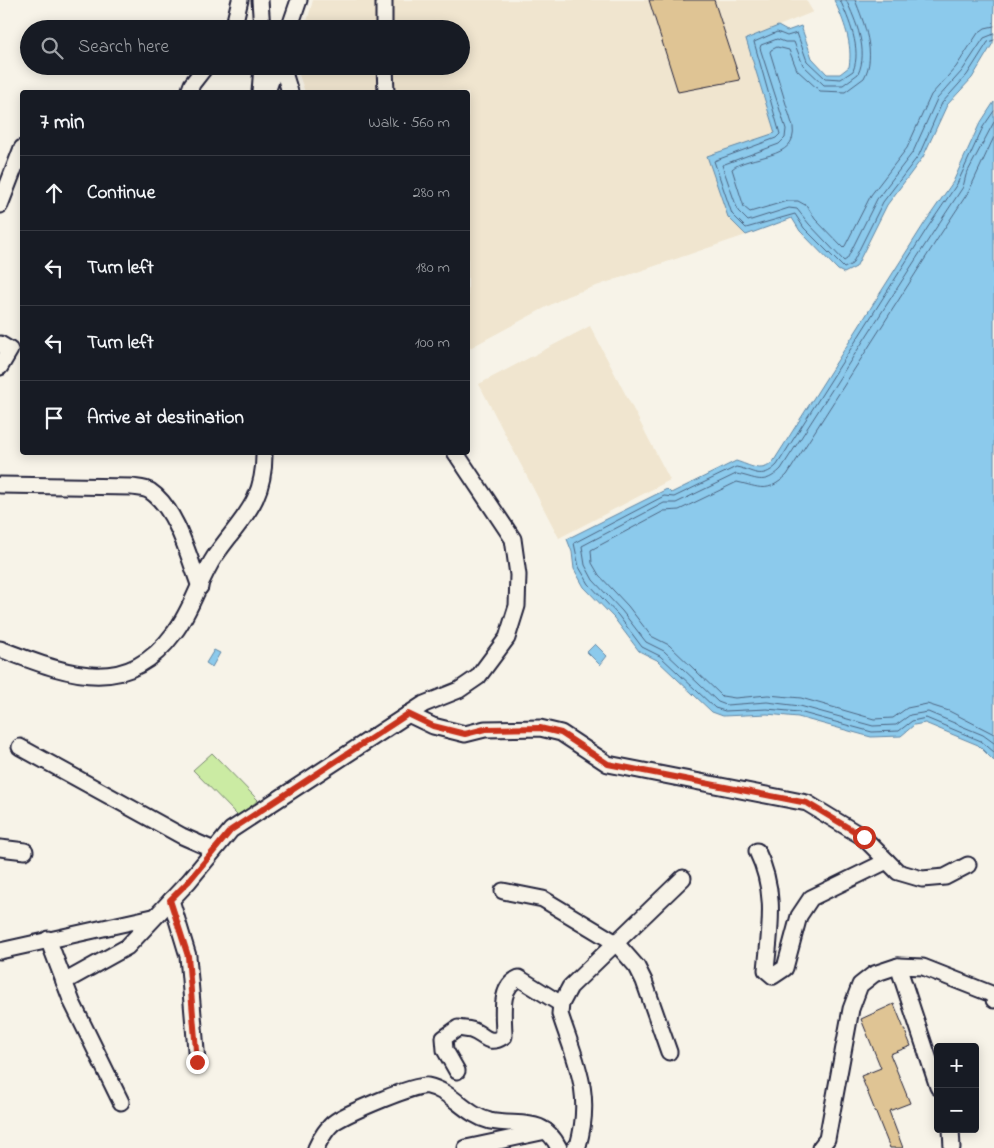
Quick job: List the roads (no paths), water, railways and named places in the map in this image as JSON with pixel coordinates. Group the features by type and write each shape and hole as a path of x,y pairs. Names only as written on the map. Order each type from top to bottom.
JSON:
{"street":[{"path":"235,20 240,0"},
{"path":"260,0 261,20"},
{"path":"292,20 299,0"},
{"path":"384,0 384,20"},
{"path":"190,90 200,75"},
{"path":"260,90 261,75"},
{"path":"269,90 273,75"},
{"path":"285,75 289,90"},
{"path":"385,75 386,90"},
{"path":"0,205 20,153"},
{"path":"0,344 10,350 0,368"},
{"path":"0,649 49,667 92,676 123,674 152,658 175,633 215,557 247,516 259,492 264,467 264,455"},
{"path":"64,982 128,947 231,830 424,704 460,690 478,676 507,638 517,606 518,575 513,539 457,455"},
{"path":"0,485 132,487 149,490 159,498 180,531 200,588"},
{"path":"408,714 433,726 465,734 485,729 540,728 561,733 608,764 807,803 864,837 898,872 922,879 944,876 968,865"},
{"path":"20,747 182,836 214,850"},
{"path":"0,848 25,851"},
{"path":"756,851 764,865 772,897 766,970 773,976 785,968 799,916 811,898 887,861"},
{"path":"574,1148 578,1146 584,1124 584,1086 560,1014 561,1004 570,987 683,878"},
{"path":"503,891 543,899 616,943 637,967 644,981 669,1052"},
{"path":"170,900 188,956 197,1062"},
{"path":"0,951 153,917"},
{"path":"48,939 64,982 121,1102"},
{"path":"898,966 934,1075"},
{"path":"826,1145 850,1009 860,985 874,974 898,966 922,967 994,995 994,1000"},
{"path":"457,1072 445,1050 444,1038 458,1028 472,1030 487,1040 497,1040 504,1036 505,989 510,982 519,978 561,1004"},
{"path":"316,1148 335,1122 412,1087 427,1085 444,1094 472,1115 491,1121 523,1122 540,1126 556,1140 560,1148"},
{"path":"466,1148 546,1132"},
{"path":"951,1133 952,1148"}],"water":[{"path":"834,0 994,0 993,43 972,78 947,105 923,157 887,205 856,267 844,273 838,270 800,231 792,218 746,235 728,217 707,156 775,133 746,39 778,26 787,31 801,26 812,58 827,74 840,74 849,67 849,41"},
{"path":"994,102 994,761 978,745 925,723 914,725 901,736 871,737 798,717 767,714 723,716 712,712 657,660 639,651 614,618 584,587 574,569 572,552 567,539 667,489 671,493 736,461 760,468 769,466 773,462 924,224 953,182 979,125"},
{"path":"595,644 607,656 600,665 587,652"},
{"path":"214,650 220,653 212,667 206,663"}]}
